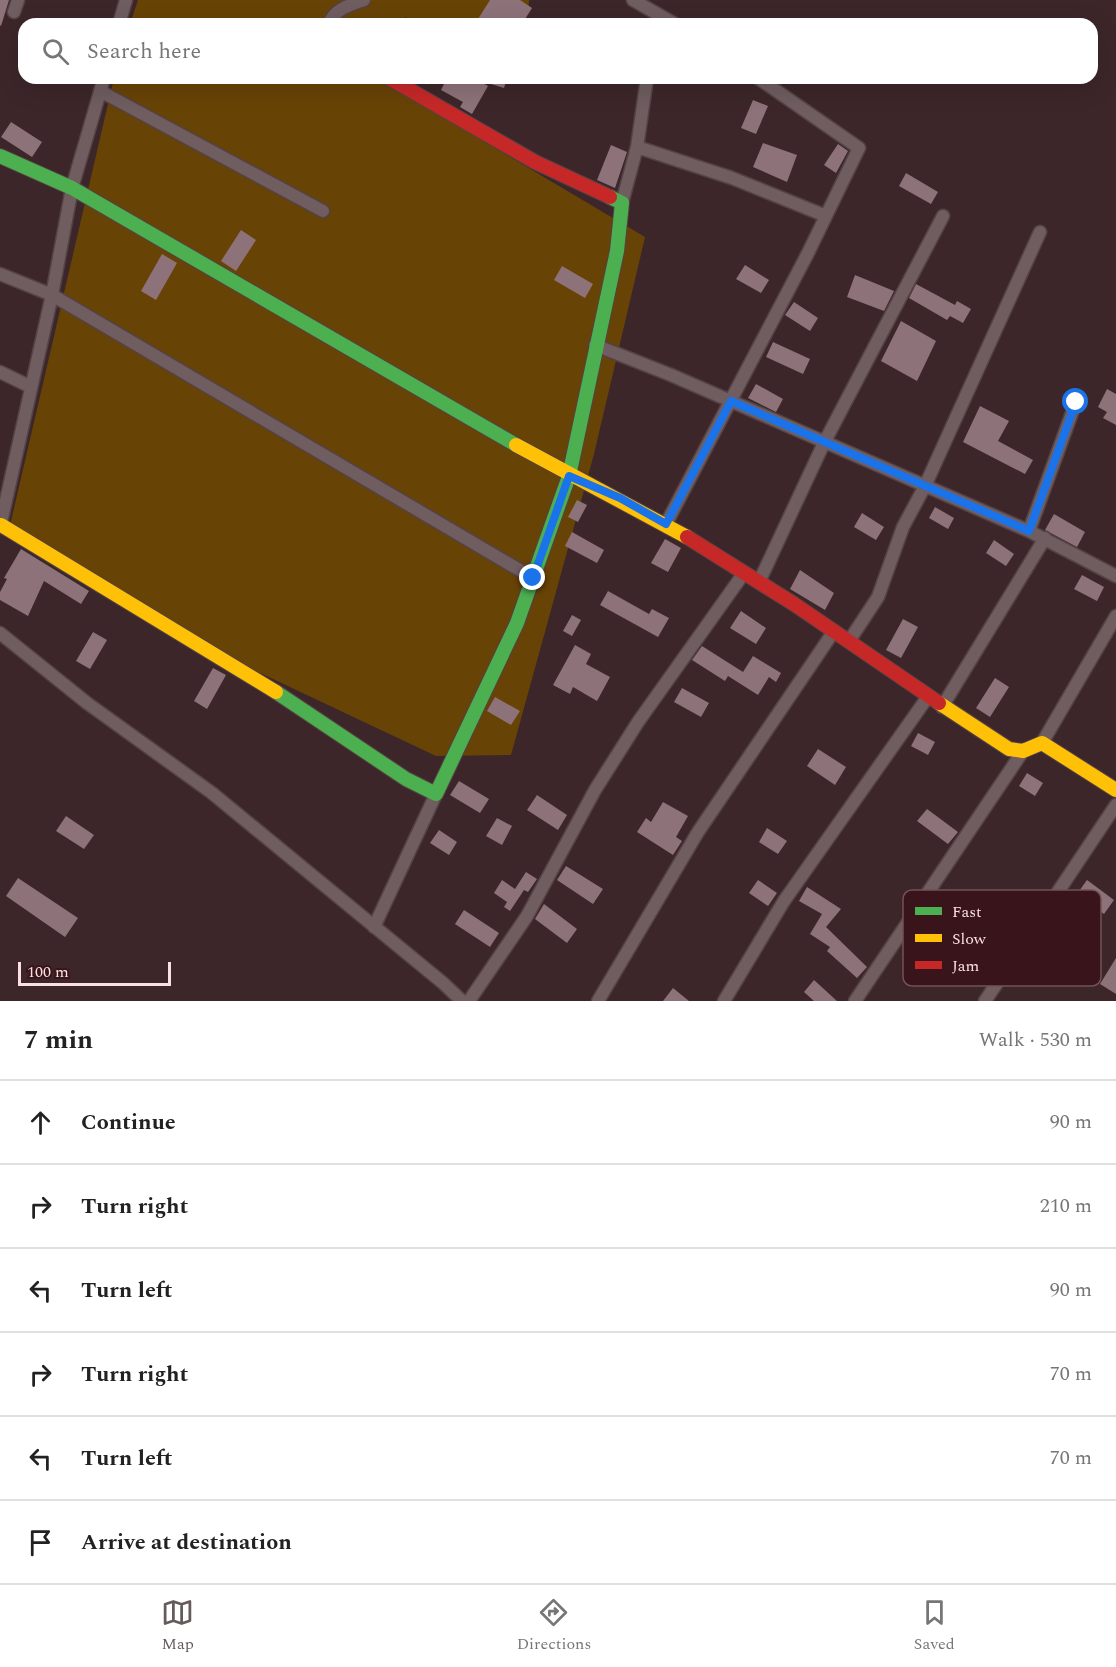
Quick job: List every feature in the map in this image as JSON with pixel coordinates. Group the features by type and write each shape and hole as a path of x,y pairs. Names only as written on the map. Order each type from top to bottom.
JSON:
{"street":[{"path":"121,18 126,0"},
{"path":"331,18 341,8 364,0"},
{"path":"633,0 656,18"},
{"path":"102,84 72,188 32,387 3,498 0,526 296,704 406,779 436,794"},
{"path":"399,84 535,162 622,202"},
{"path":"374,927 517,623 569,476 595,345 617,251 622,202 637,147 646,84"},
{"path":"666,524 859,148 767,84"},
{"path":"100,91 323,211"},
{"path":"637,147 732,178 826,216"},
{"path":"0,156 72,188 569,476 620,498 666,524 834,631 927,698 1009,749 1023,751 1042,744 1116,616"},
{"path":"759,582 824,443 942,216"},
{"path":"849,641 878,597 903,527 925,486 1040,232"},
{"path":"0,274 52,295 533,578"},
{"path":"595,345 731,401 1045,538 1116,576"},
{"path":"0,372 32,387"},
{"path":"1029,531 1076,402"},
{"path":"942,707 1045,538"},
{"path":"469,1001 527,916 596,790 638,722 744,573"},
{"path":"598,1001 698,832 834,631"},
{"path":"0,633 87,703 212,793 462,1001"},
{"path":"724,1001 784,901 927,698"},
{"path":"1042,744 1075,762 1116,790"},
{"path":"930,890 1023,751"},
{"path":"1059,890 1116,805"},
{"path":"855,1001 903,930"},
{"path":"985,1001 995,986"}],"shaded area":[{"path":"138,0 529,0 528,14 511,18 132,18"},
{"path":"113,84 387,84 645,237 594,454 511,755 436,756 186,638 8,534"}],"building":[{"path":"0,0 9,0 1,26 0,25"},
{"path":"490,0 520,0 532,8 526,18 479,18"},
{"path":"444,84 484,84 488,86 472,114 460,107 463,102 441,90"},
{"path":"491,84 505,84 504,88"},
{"path":"753,100 768,106 756,134 741,128"},
{"path":"11,122 42,142 32,157 1,137"},
{"path":"763,143 797,155 787,182 753,167"},
{"path":"838,144 848,151 836,173 824,165"},
{"path":"611,145 627,152 615,188 597,180"},
{"path":"906,173 938,192 931,204 899,186"},
{"path":"241,230 256,240 236,271 221,261"},
{"path":"162,254 177,263 156,300 141,291"},
{"path":"745,265 769,280 761,293 736,279"},
{"path":"562,266 593,284 585,298 554,280"},
{"path":"855,275 894,291 884,311 847,297"},
{"path":"916,284 955,305 957,301 971,309 963,323 950,316 947,320 909,298"},
{"path":"794,302 818,318 810,331 785,315"},
{"path":"901,321 936,341 917,381 881,361"},
{"path":"773,342 810,359 803,374 766,357"},
{"path":"756,384 783,399 776,412 748,398"},
{"path":"1107,389 1116,394 1116,425 1103,418 1107,412 1098,407"},
{"path":"980,406 1009,421 998,441 1033,460 1025,474 963,442"},
{"path":"577,500 587,505 578,522 568,517"},
{"path":"935,507 954,518 948,529 929,518"},
{"path":"862,513 884,527 876,540 854,527"},
{"path":"1054,514 1085,532 1077,547 1045,530"},
{"path":"572,532 604,550 597,563 565,546"},
{"path":"665,539 681,548 668,572 651,563"},
{"path":"994,540 1014,554 1006,566 986,553"},
{"path":"21,549 89,591 81,604 44,581 28,616 0,600 0,592 7,579 4,578"},
{"path":"800,570 834,593 825,610 790,589"},
{"path":"1082,575 1104,587 1097,601 1074,589"},
{"path":"608,591 649,614 652,609 669,618 658,637 600,605"},
{"path":"741,611 766,628 756,644 730,628"},
{"path":"572,615 581,620 572,636 563,631"},
{"path":"903,619 918,627 901,658 886,650"},
{"path":"93,632 107,640 90,669 76,661"},
{"path":"575,645 591,654 586,664 610,677 597,701 573,687 570,694 553,685"},
{"path":"702,646 743,672 753,656 781,673 776,682 769,677 758,695 728,676 725,681 692,660"},
{"path":"213,668 226,675 207,709 194,701"},
{"path":"995,678 1009,687 990,717 976,708"},
{"path":"682,688 709,703 701,717 674,702"},
{"path":"495,697 520,711 511,725 487,711"},
{"path":"918,733 935,742 928,755 911,746"},
{"path":"818,749 846,767 835,785 807,766"},
{"path":"1027,773 1043,783 1035,796 1019,786"},
{"path":"459,781 489,799 480,813 450,795"},
{"path":"537,795 567,815 558,830 527,810"},
{"path":"663,802 688,816 676,837 682,841 673,855 637,832 646,818 651,822"},
{"path":"927,809 958,832 948,844 917,821"},
{"path":"66,816 94,835 84,849 56,831"},
{"path":"497,818 512,826 502,845 486,836"},
{"path":"767,828 787,841 778,854 759,842"},
{"path":"439,830 457,842 449,855 430,843"},
{"path":"566,866 603,889 593,904 557,880"},
{"path":"526,872 537,879 528,892 524,890 510,911 504,907 507,902 494,893 502,880 515,889"},
{"path":"18,878 78,918 65,937 6,896"},
{"path":"758,880 777,893 768,906 749,893"},
{"path":"1087,880 1100,890 1080,890"},
{"path":"807,887 841,909 826,927 867,967 857,978 827,951 830,947 810,934 822,914 799,901"},
{"path":"1101,890 1114,900 1104,914 1101,912"},
{"path":"544,904 577,929 567,943 535,919"},
{"path":"464,910 499,933 490,947 455,924"},
{"path":"1116,958 1116,994 1101,982"},
{"path":"814,980 837,1001 814,1001 804,992"},
{"path":"673,988 689,1001 663,1001"}],"traffic: fast":[{"path":"0,156 72,188 516,445"},
{"path":"276,692 406,779 436,794 517,623 569,476 617,251 622,203 610,197"}],"traffic: slow":[{"path":"516,445 687,537"},
{"path":"1,525 276,692"},
{"path":"939,703 1009,749 1023,751 1042,743 1116,790"}],"traffic: jam":[{"path":"399,84 535,162 610,197"},
{"path":"687,537 794,604 939,703"}],"route":[{"path":"533,578 569,476 620,498 666,524 731,401 1029,531 1076,402"}]}
